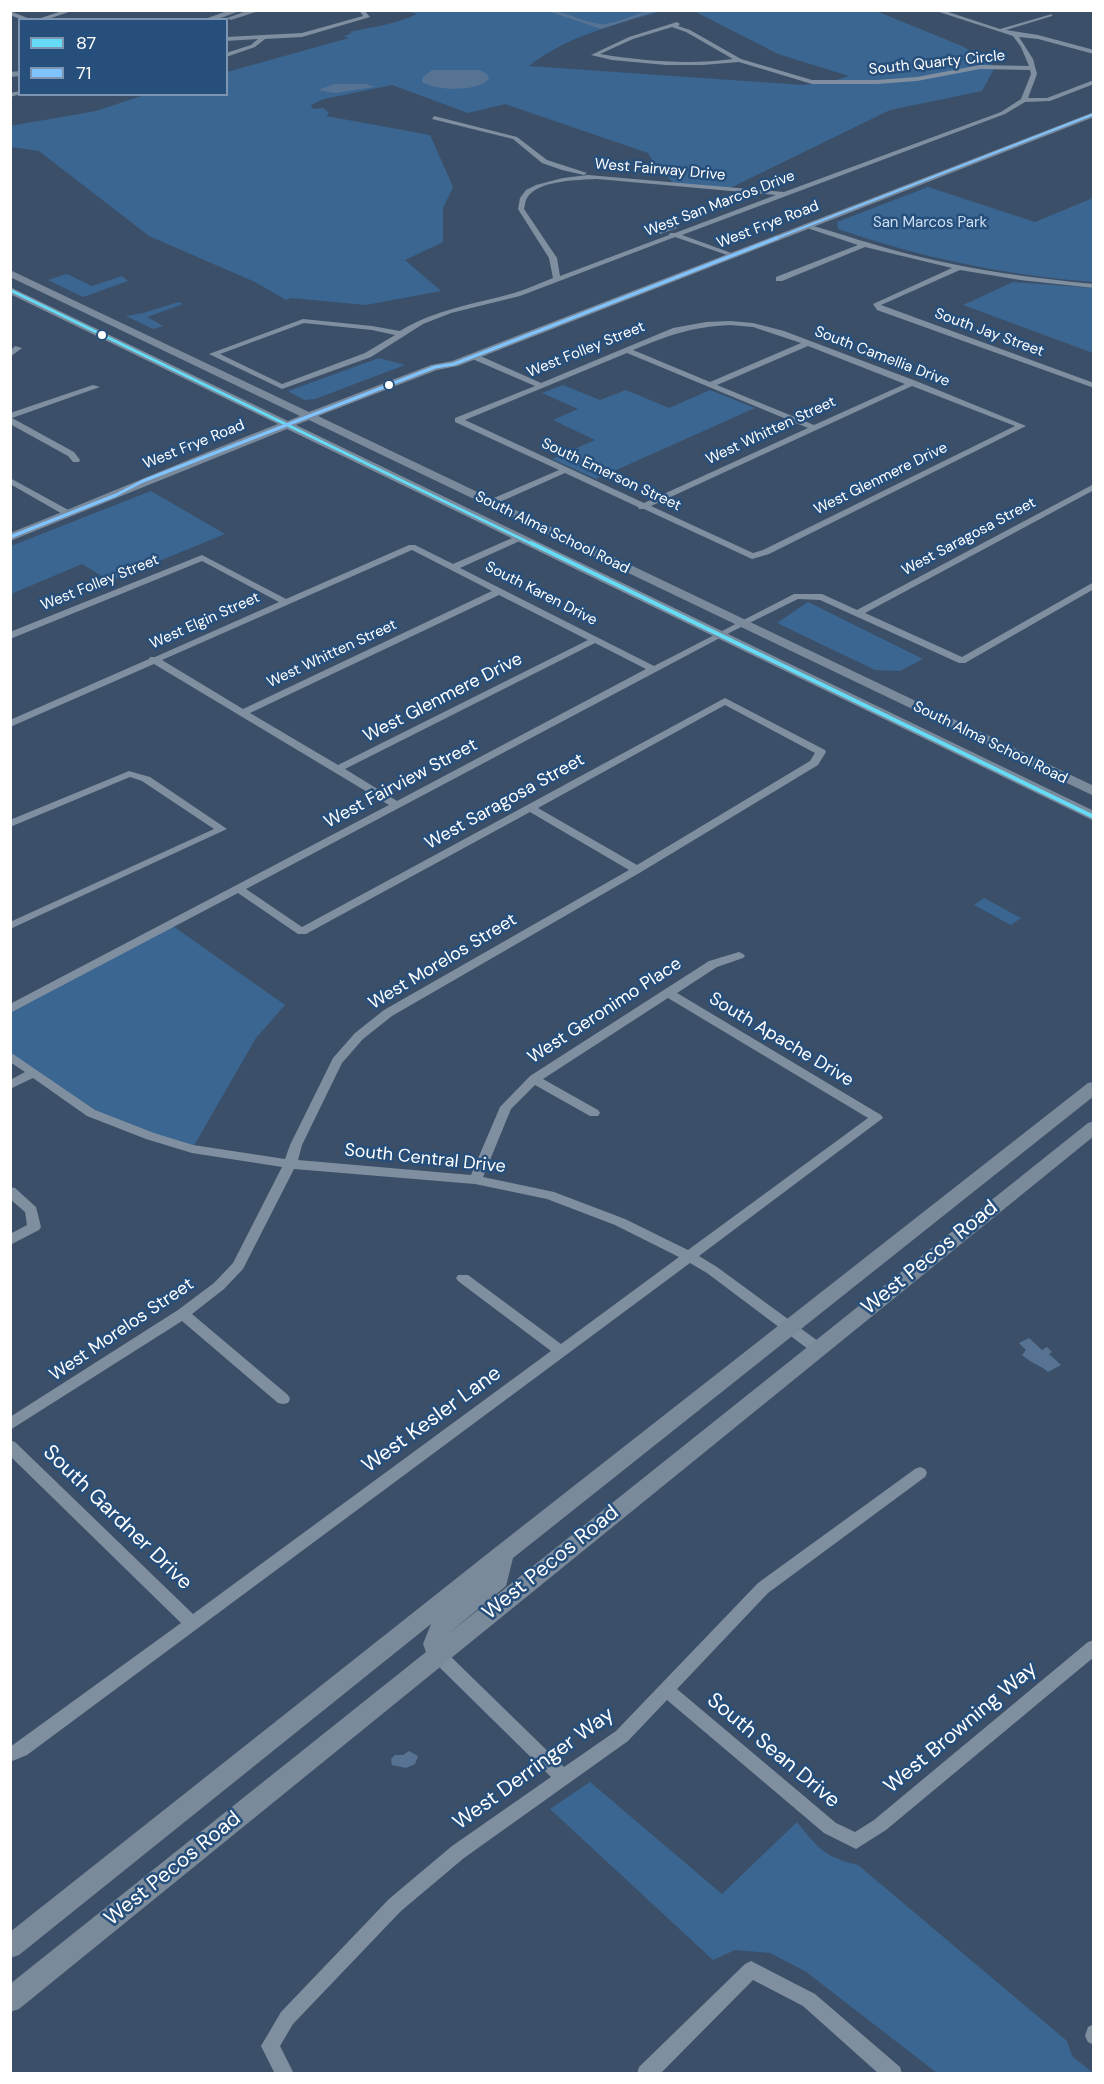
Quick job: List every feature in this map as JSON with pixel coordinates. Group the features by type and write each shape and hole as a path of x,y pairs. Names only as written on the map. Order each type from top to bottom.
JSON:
{"main road":[{"path":"212,18 240,10"},
{"path":"228,19 259,10"},
{"name":"West Frye Road","path":"10,537 116,495 147,488 312,419 444,372 454,364 473,356 1094,114"},
{"name":"South Alma School Road","path":"10,273 1094,792"},
{"name":"South Alma School Road","path":"10,290 1094,817"},
{"name":"West Pecos Road","path":"10,1947 788,1326 1094,1087"},
{"name":"West Pecos Road","path":"10,2000 1094,1127"},
{"path":"438,1654 434,1644 440,1628 499,1580 503,1553"}],"street":[{"path":"44,18 74,10"},
{"path":"228,39 302,35 367,17 361,10"},
{"path":"935,10 1015,35 1038,37 1094,52"},
{"path":"1002,30 1050,15 1034,10"},
{"name":"South Quarty Circle","path":"683,21 631,38 594,55 703,64 739,60"},
{"name":"South Quarty Circle","path":"671,25 688,31 739,60 812,82 877,82 917,79 980,67 1033,68"},
{"path":"1015,35 1024,47 1034,75 1024,100 1048,100 1094,82"},
{"path":"228,55 254,46 263,38"},
{"path":"1081,48 1094,44"},
{"name":"West San Marcos Drive","path":"402,334 372,328 303,321 213,354 282,387 368,355 402,334 420,322 448,311 517,294 674,232 785,194 1003,113 1024,100"},
{"path":"434,118 515,138 523,141 530,151 542,160 571,171 597,177"},
{"path":"568,179 571,171"},
{"name":"West Fairway Drive","path":"557,279 553,258 520,209 520,201 532,189 568,179 597,177 785,194"},
{"path":"809,225 865,244 958,268 1014,278 1094,286"},
{"path":"674,232 736,254"},
{"path":"778,279 865,244"},
{"name":"South Jay Street","path":"958,268 877,304 880,308 1094,386"},
{"name":"South Camellia Drive","path":"730,323 767,328 1022,426"},
{"name":"West Folley Street","path":"458,420 684,328 730,323"},
{"path":"710,385 808,343"},
{"path":"10,355 18,348"},
{"path":"626,350 814,428"},
{"path":"473,356 540,385"},
{"name":"West Whitten Street","path":"642,507 913,383"},
{"path":"10,418 96,387"},
{"path":"10,418 71,454 76,460"},
{"name":"South Emerson Street","path":"458,420 752,556"},
{"name":"West Glenmere Drive","path":"752,556 766,552 1022,426"},
{"path":"490,503 565,470"},
{"path":"10,480 69,514"},
{"name":"West Saragosa Street","path":"858,613 1094,486"},
{"path":"455,567 519,538"},
{"name":"South Karen Drive","path":"412,547 655,670"},
{"name":"West Elgin Street","path":"10,724 153,659 412,547"},
{"name":"West Folley Street","path":"10,636 202,558 285,602"},
{"path":"858,613 962,661 1094,585"},
{"name":"West Whitten Street","path":"242,713 500,591"},
{"name":"West Fairview Street","path":"10,1009 797,596 822,597 858,613"},
{"name":"West Glenmere Drive","path":"338,769 596,639"},
{"path":"153,659 397,805"},
{"name":"West Saragosa Street","path":"238,888 302,932 725,701 821,752"},
{"name":"West Morelos Street","path":"10,1425 183,1314 219,1286 238,1266 290,1164 296,1145 324,1085 338,1061 359,1036 388,1013 637,870 814,763 821,752"},
{"path":"10,824 129,774 146,778 222,829 10,926"},
{"path":"529,807 637,870"},
{"name":"West Geronimo Place","path":"475,1180 506,1107 534,1079 713,964 739,956"},
{"name":"South Apache Drive","path":"667,992 877,1118"},
{"name":"South Central Drive","path":"10,1056 91,1113 150,1136 192,1149 290,1164 475,1180 549,1195 620,1222 690,1257 712,1270 817,1348"},
{"path":"10,1085 33,1073"},
{"path":"534,1079 594,1113"},
{"name":"West Kesler Lane","path":"10,1755 21,1750 877,1118"},
{"path":"10,1191 31,1210 33,1227 10,1240"},
{"path":"463,1278 561,1351"},
{"path":"183,1314 283,1399"},
{"name":"South Gardner Drive","path":"10,1446 192,1623"},
{"name":"West Derringer Way","path":"285,2073 270,2046 287,2018 395,1905 458,1852 622,1736 763,1588 920,1473"},
{"name":"West Browning Way","path":"856,1841 880,1825 1094,1647"},
{"path":"438,1654 564,1778"},
{"name":"South Sean Drive","path":"666,1690 830,1828 856,1841"},
{"path":"646,2073 751,1970 808,2000 893,2073"}],"green space":[{"path":"407,11 662,11 610,26 576,39 529,66 803,85 830,82 849,76 778,54 694,11 876,11 962,46 995,67 982,91 890,110 728,189 674,184 654,163 648,153 505,104 468,113 392,85 324,99 311,105 313,109 323,108 329,113 326,116 430,135 453,187 443,208 443,242 405,260 441,291 366,305 291,298 286,300 255,282 149,236 39,151 11,147 10,126 96,111 141,96 228,96 228,72 349,38 344,36 352,33 349,32 393,23 417,14"},
{"name":"San Marcos Park","path":"928,187 1035,222 1093,198 1093,282 1028,275 964,264 901,249 838,229 837,222"},
{"path":"67,274 92,286 122,276 128,281 83,297 48,280"},
{"path":"1013,282 1093,288 1093,353 963,305"},
{"path":"179,302 183,304 147,317 163,326 153,329 126,316 143,313"},
{"path":"379,358 405,365 315,399 304,400 288,391"},
{"path":"563,385 600,400 626,390 669,408 710,390 755,408 596,479 552,459 595,440 553,420 578,409 542,393"},
{"path":"151,491 225,534 110,581 82,564 11,594 11,546"},
{"path":"808,602 923,659 900,671 875,670 777,623"},
{"path":"984,898 1021,918 1011,925 974,905"},
{"path":"170,924 285,1005 256,1038 192,1149 91,1113 11,1056 11,1009"},
{"path":"590,1782 722,1894 797,1822 829,1855 858,1865 1067,2041 1072,2056 1093,2073 937,2073 805,1971 770,1953 735,1950 713,1960 550,1809"}],"shaded area":[{"path":"432,70 479,70 487,74 489,79 484,83 467,88 437,87 422,82 423,77"},
{"path":"334,84 366,84 375,87 335,93 318,90"},
{"path":"1029,1338 1042,1350 1047,1347 1052,1352 1049,1354 1061,1365 1048,1372 1022,1355 1026,1350 1019,1343"},
{"path":"409,1751 418,1756 415,1764 406,1768 392,1765 391,1759 395,1755 403,1755"}],"waterway":[{"path":"548,10 601,27 656,10"}],"transit line":[{"name":"71","path":"10,537 116,495 143,481 435,367 454,364 1094,114"},
{"name":"87","path":"10,290 1094,817"}]}
